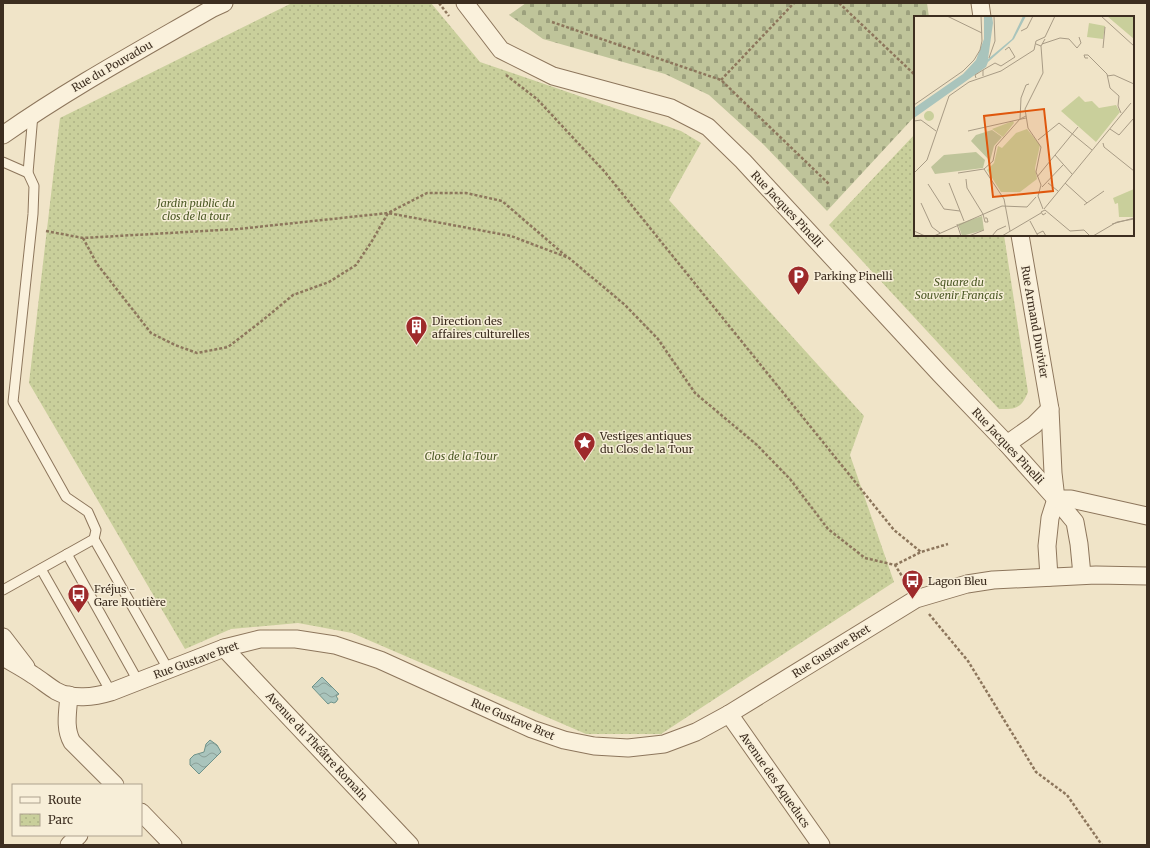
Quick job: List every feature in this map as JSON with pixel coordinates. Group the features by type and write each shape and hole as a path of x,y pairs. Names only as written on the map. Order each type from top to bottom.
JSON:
{"street":[{"name":"Rue du Pouvadou","path":"3,135 73,89 224,3"},
{"name":"Rue Jacques Pinelli","path":"465,3 500,50 553,76 671,108 708,127 743,161 940,374 1007,444 1056,499 1075,522 1082,575"},
{"path":"980,3 982,16"},
{"name":"Rue Armand Duvivier","path":"1020,236 1050,409 1056,499"},
{"path":"1007,444 1034,425 1050,409"},
{"path":"1049,577 1047,546 1050,518 1056,499 1071,499 1147,516"},
{"name":"Rue Gustave Bret","path":"3,657 57,692 85,697 99,696 112,692 224,648 260,639 296,639 335,645 380,660 532,729 564,740 594,746 628,748 664,744 696,732 916,599 967,584 993,580 1082,575 1147,576"},
{"name":"Rue Gustave Bret","path":"3,637 31,674"},
{"name":"Avenue du Théâtre Romain","path":"224,648 410,845"},
{"path":"69,695 66,728 68,735 72,742 114,784"},
{"name":"Avenue des Aqueducs","path":"728,714 821,845"},
{"path":"142,813 173,845"},
{"path":"68,845 78,836"}],"lane":[{"path":"33,114 28,172 34,186 33,214 13,402 66,497 88,512 95,535 168,669"},
{"path":"3,162 28,172"},
{"path":"3,590 67,554 95,535"},
{"path":"67,554 138,681"},
{"path":"41,569 112,692"}],"path":[{"path":"439,3 452,20"},
{"path":"721,80 794,3"},
{"path":"839,3 914,74"},
{"path":"552,22 721,80 829,184"},
{"path":"505,74 537,99 604,170 894,530 921,552"},
{"path":"83,238 97,264 151,333 175,346 197,353 228,346 293,295 329,282 356,265 388,213 427,193 466,193 502,201 624,305 658,339 695,393 756,445 790,479 828,529 865,558 895,565 921,552 948,544"},
{"path":"32,228 83,238 238,229 388,213 510,236 569,258"},
{"path":"895,565 916,599 968,661 1036,772 1067,795 1102,845"}],"green space":[{"path":"292,3 431,3 480,62 681,131 701,143 669,200 864,416 850,455 894,582 661,734 586,734 352,633 298,623 231,629 185,649 29,383 60,118"},
{"path":"526,3 927,3 929,16 914,16 914,117 827,211 764,145 709,95 665,74 543,39 509,15"},
{"name":"Square du Souvenir Français","path":"914,135 914,236 1004,236 1028,392 1023,402 1014,408 999,409 829,225"}],"water":[{"path":"322,677 339,694 336,696 338,699 336,702 331,702 328,704 312,687"},
{"path":"210,740 217,745 221,752 199,774 190,765 190,759 194,755 204,752 206,744"}],"place":[{"name":"Parking Pinelli","path":"799,296"},
{"name":"Direction des affaires culturelles","path":"417,346"},
{"name":"Vestiges antiques du Clos de la Tour","path":"584,462"},
{"name":"Lagon Bleu","path":"912,600"},
{"name":"Fréjus - Gare Routière","path":"79,614"}],"park label":[{"name":"Jardin public du clos de la tour","path":"196,209"},
{"name":"Clos de la Tour","path":"461,456"}]}
